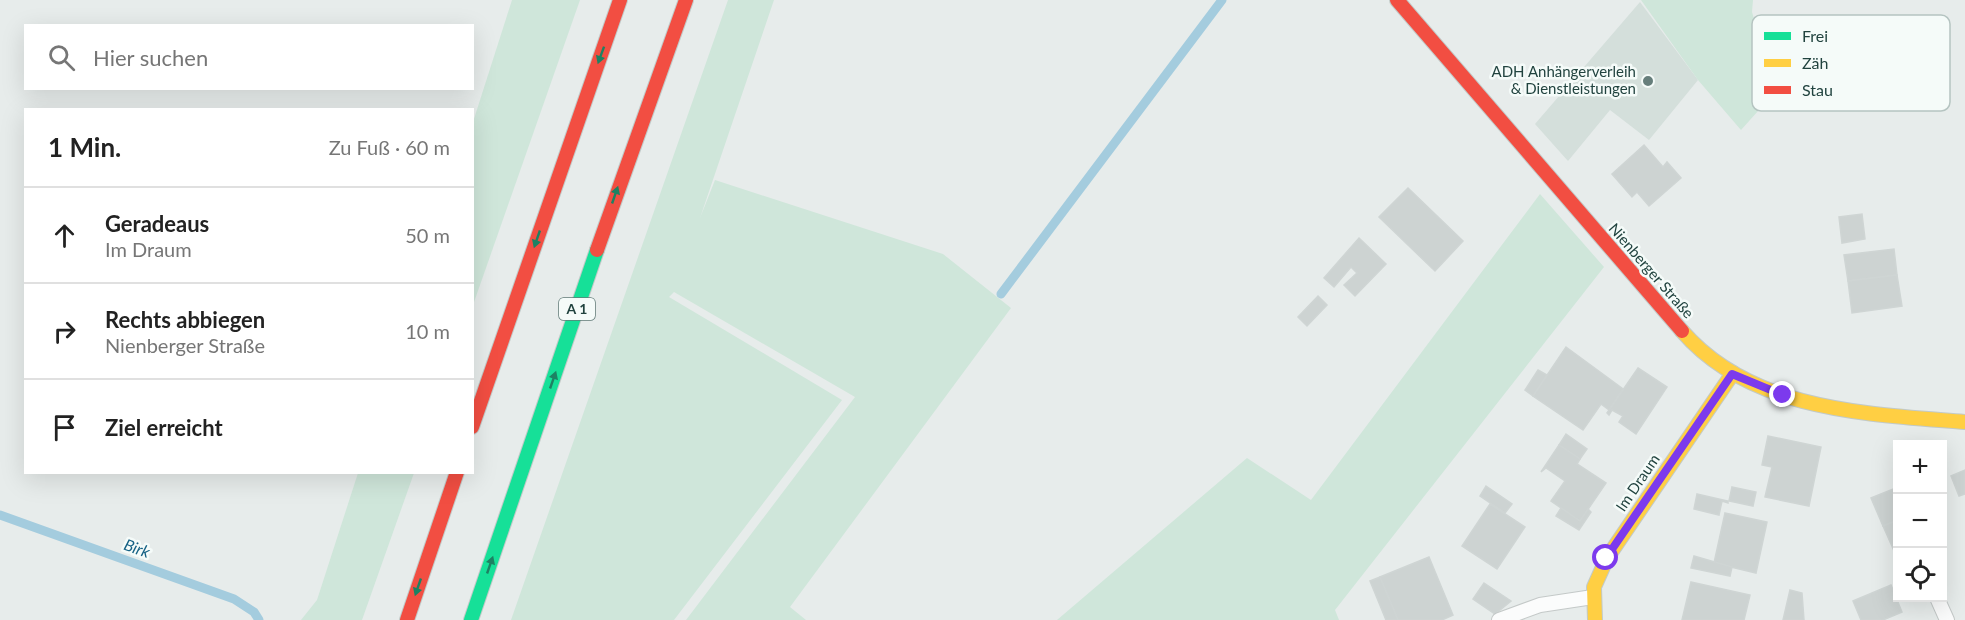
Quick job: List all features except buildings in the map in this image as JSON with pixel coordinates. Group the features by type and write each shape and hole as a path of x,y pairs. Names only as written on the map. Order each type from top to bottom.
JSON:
{"main road":[{"path":"474,421 620,0"},
{"name":"A 1","path":"471,620 620,181 686,0"},
{"name":"Nienberger Straße","path":"1396,0 1515,135 1666,314 1695,346 1732,374 1783,395 1833,407 1965,422"},
{"name":"Im Draum","path":"1595,620 1593,597 1599,573 1606,558 1732,374"},
{"path":"406,620 456,474"}],"lane":[{"path":"1499,620 1540,605 1593,597"},
{"path":"1939,602 1947,620"}],"shaded area":[{"path":"1640,2 1698,80 1649,140 1610,110 1568,161 1535,124"}],"green space":[{"path":"512,0 580,0 474,302 474,119"},
{"path":"728,0 774,0 700,218 715,180 943,254 1011,308 790,607 806,620 686,620 855,397 674,292 669,297 842,400 674,620 511,620"},
{"path":"1641,0 1753,0 1752,111 1758,111 1741,130 1698,80"},
{"path":"1540,194 1604,267 1335,610 1339,620 1057,620 1247,458 1311,500"},
{"path":"358,474 414,474 362,620 301,620 317,600"}],"waterway":[{"path":"1001,294 1222,0"},
{"name":"Birk","path":"0,515 234,599 254,612 259,620"}],"traffic: fast":[{"path":"471,620 597,250"}],"traffic: slow":[{"path":"1682,331 1710,358 1742,378 1776,393 1813,404 1851,411 1965,422"},
{"path":"1595,620 1594,587 1607,558 1733,373"}],"traffic: jam":[{"path":"474,421 620,0"},
{"path":"597,250 686,0"},
{"path":"1397,0 1682,331"},
{"path":"407,620 456,474"}],"place":[{"name":"ADH Anhängerverleih & Dienstleistungen","path":"1648,81"}],"route":[{"path":"1606,558 1732,374 1783,395"}]}
